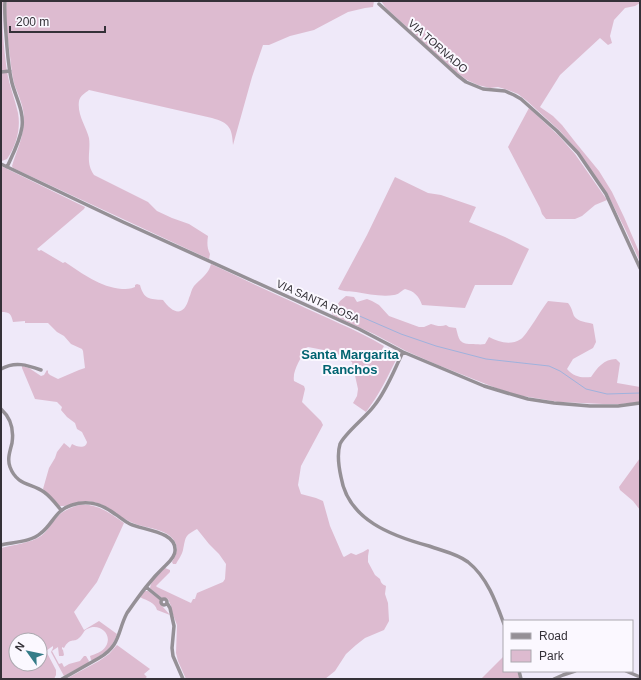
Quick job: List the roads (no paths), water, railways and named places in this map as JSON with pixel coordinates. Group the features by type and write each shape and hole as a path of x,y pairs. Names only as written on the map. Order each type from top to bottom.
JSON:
{"street":[{"path":"5,1 5,22 10,70 12,83 20,105 22,117 20,139 7,167"},
{"name":"VIA TORNADO","path":"379,4 466,82 483,89 505,90 514,94 557,131 578,154 606,194 640,268"},
{"path":"1,72 10,70"},
{"name":"VIA SANTA ROSA","path":"1,164 123,222 359,330 403,352 484,386 528,399 554,403 590,406 618,406 640,403"},
{"path":"403,352 377,402 370,412 347,434 341,443 339,449 340,472 344,490 353,506 366,519 376,525 411,541 457,555 473,567 487,585 495,600 503,621"},
{"path":"1,369 6,366 20,364 41,370"},
{"path":"1,409 12,427 13,435 9,454 9,462 12,472 27,485 44,492 61,510"},
{"path":"1,545 34,538 40,535 45,531 61,510 72,505 84,503 95,504 108,509 129,524 164,535 173,542 175,547 174,556 155,576 127,613 116,642 110,651 62,679"},
{"path":"146,587 162,600 166,600 174,626 172,648 173,656 183,679"},
{"path":"554,679 572,672"},
{"path":"628,672 640,677"}],"waterway":[{"path":"348,311 401,334 436,346 486,359 549,366 560,371 586,389 607,394 640,393"}],"district":[{"name":"Santa Margarita Ranchos","path":"350,362"}]}
